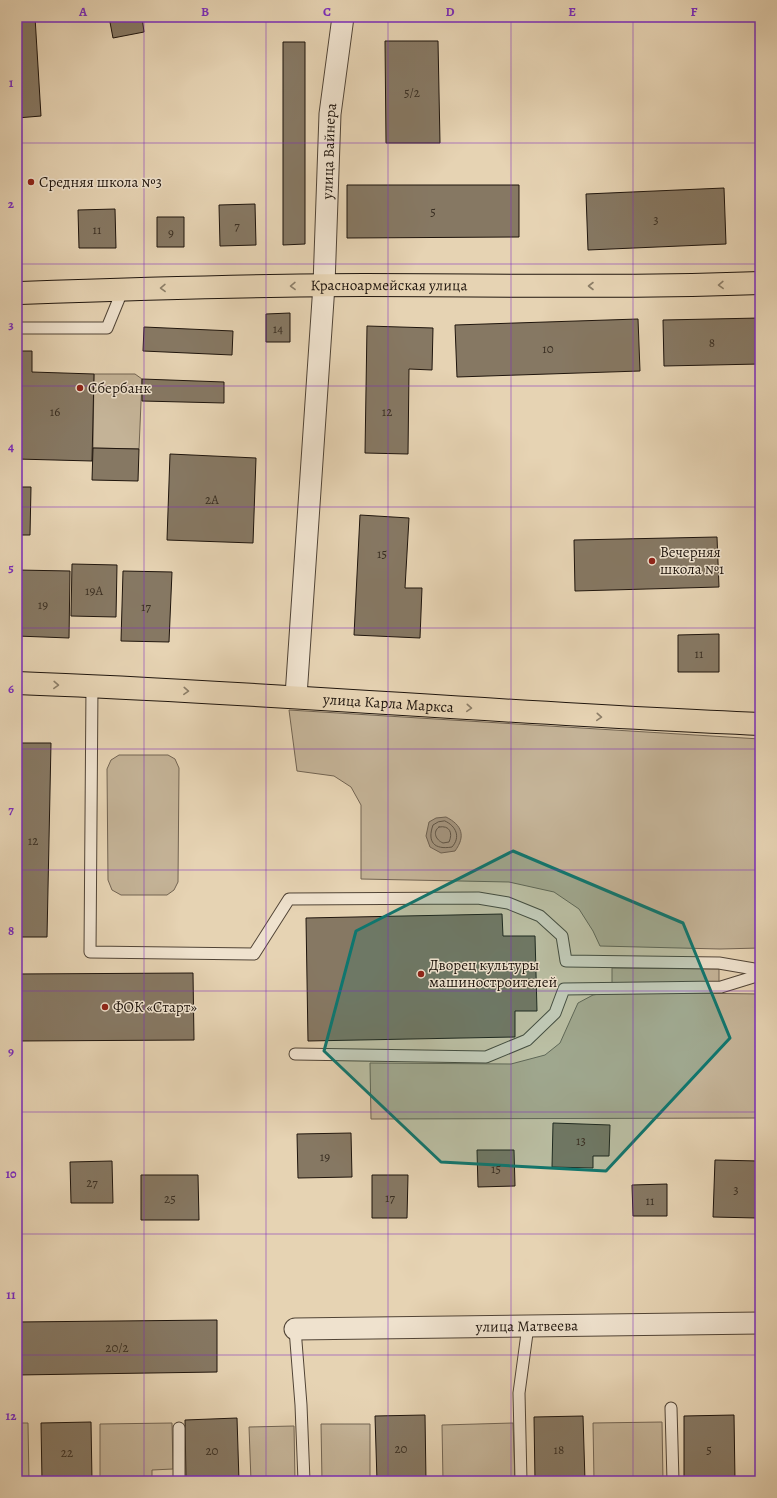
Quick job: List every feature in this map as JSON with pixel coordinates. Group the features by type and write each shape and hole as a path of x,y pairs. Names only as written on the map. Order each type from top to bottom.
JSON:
{"main road":[{"name":"Красноармейская улица","path":"17,293 123,289 324,285 673,286 760,283"},
{"name":"улица Карла Маркса","path":"17,683 296,696 634,719 760,724"}],"street":[{"name":"улица Вайнера","path":"296,696 324,285 330,114 343,17"},
{"name":"улица Матвеева","path":"294,1329 760,1323"}],"lane":[{"path":"17,328 107,328 123,289"},
{"path":"92,686 90,952 254,954 289,899 478,898 508,902 540,916 562,936 566,961 719,964 760,970"},
{"path":"295,1054 486,1057 527,1040 555,1013 564,989 721,987 760,975"},
{"path":"521,1481 519,1393 528,1326"},
{"path":"294,1329 301,1405 304,1481"},
{"path":"671,1408 673,1481"},
{"path":"179,1428 180,1481"}],"highlighted area":[{"path":"513,851 683,923 730,1038 606,1171 441,1162 324,1051 356,931"}],"shaded area":[{"path":"94,374 135,374 142,379 139,449 93,448"},
{"path":"289,710 760,739 760,948 720,949 600,946 593,931 579,909 554,892 509,882 361,879 361,805 351,787 334,776 297,771"},
{"path":"119,755 168,755 175,759 179,768 178,882 174,890 167,895 121,895 112,890 108,880 107,769 111,760"},
{"path":"612,968 719,969 719,983 612,983"},
{"path":"611,992 760,994 759,1118 371,1119 370,1063 511,1064 545,1055 560,1043 578,1003 593,995"},
{"path":"662,1422 663,1481 594,1481 593,1423"},
{"path":"17,1423 28,1423 29,1481 17,1481"},
{"path":"172,1423 173,1469 152,1470 152,1481 100,1481 100,1424"},
{"path":"513,1423 515,1481 443,1481 442,1425"},
{"path":"321,1424 370,1424 370,1481 322,1481"},
{"path":"294,1426 295,1481 251,1481 249,1427"}],"water":[{"path":"446,817 459,827 461,836 455,851 441,853 430,847 426,836 429,822 436,818"}],"building":[{"path":"35,17 41,116 17,118 17,18"},
{"path":"109,17 142,17 144,32 113,38"},
{"path":"385,41 438,41 440,143 386,143"},
{"path":"283,42 305,42 305,244 283,245"},
{"path":"347,185 519,185 519,237 347,238"},
{"path":"724,188 726,244 588,250 586,194"},
{"path":"255,204 256,245 220,246 219,205"},
{"path":"115,209 116,248 79,248 78,210"},
{"path":"157,217 184,217 184,247 157,247"},
{"path":"290,313 290,342 266,342 266,314"},
{"path":"760,318 760,364 664,366 663,320"},
{"path":"638,319 640,371 457,377 455,325"},
{"path":"367,326 433,328 432,370 409,369 408,454 365,453"},
{"path":"144,327 233,331 232,355 143,351"},
{"path":"17,351 32,351 32,372 94,374 92,461 17,459"},
{"path":"142,379 224,382 224,403 142,401"},
{"path":"93,448 139,449 138,481 92,480"},
{"path":"170,454 256,458 253,543 167,540"},
{"path":"17,487 31,487 30,535 17,535"},
{"path":"360,515 409,518 405,588 422,588 420,638 354,635"},
{"path":"717,537 719,587 575,591 574,540"},
{"path":"72,564 117,565 116,617 71,616"},
{"path":"17,570 70,571 69,638 17,636"},
{"path":"123,571 172,572 169,642 121,641"},
{"path":"719,634 719,672 678,672 678,635"},
{"path":"17,743 51,743 47,937 17,937"},
{"name":"Дворец культуры машиностроителей","path":"502,914 503,936 535,936 537,1011 515,1011 515,1037 308,1041 306,918"},
{"name":"ФОК «Старт»","path":"193,973 194,1040 17,1041 17,974"},
{"path":"553,1123 610,1125 609,1156 593,1156 593,1168 552,1167"},
{"path":"351,1133 352,1177 298,1178 297,1134"},
{"path":"477,1150 514,1150 515,1186 478,1187"},
{"path":"715,1160 758,1161 757,1218 713,1217"},
{"path":"112,1161 113,1203 71,1203 70,1162"},
{"path":"141,1175 198,1175 199,1220 141,1220"},
{"path":"372,1175 408,1175 407,1218 372,1218"},
{"path":"667,1184 667,1216 633,1216 632,1185"},
{"path":"217,1320 217,1372 17,1375 17,1322"},
{"path":"425,1415 426,1481 377,1481 375,1416"},
{"path":"734,1415 735,1481 684,1481 684,1416"},
{"path":"583,1416 585,1481 535,1481 534,1417"},
{"path":"237,1418 239,1481 186,1481 185,1420"},
{"path":"91,1422 92,1481 42,1481 41,1423"}],"place":[{"name":"Средняя школа №3","path":"31,182"},
{"name":"Сбербанк","path":"80,388"},
{"name":"Вечерняя школа №1","path":"652,561"},
{"name":"Дворец культуры машиностроителей","path":"421,974"},
{"name":"ФОК «Старт»","path":"105,1007"}]}
